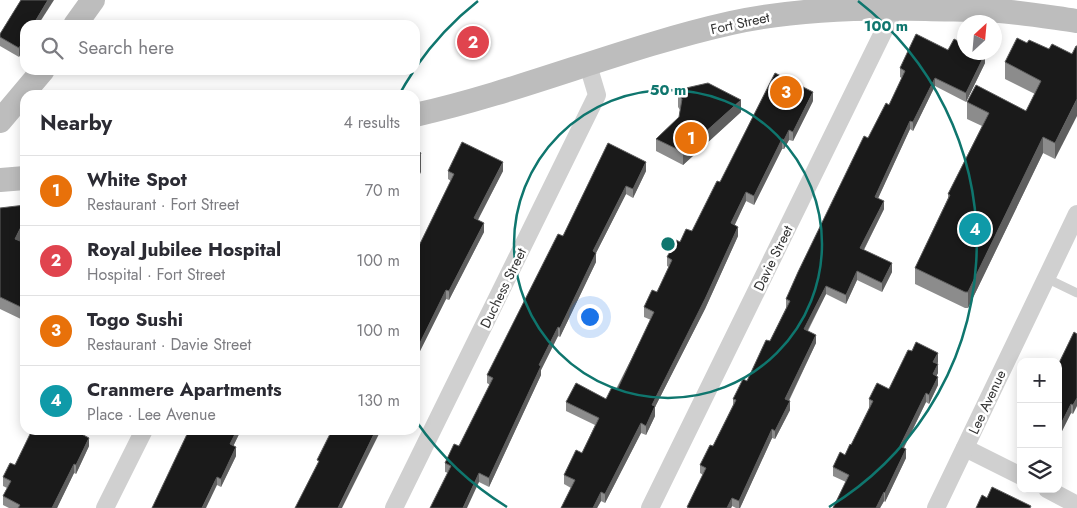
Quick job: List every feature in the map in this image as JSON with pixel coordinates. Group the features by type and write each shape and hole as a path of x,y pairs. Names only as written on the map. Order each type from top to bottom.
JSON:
{"main road":[{"path":"79,20 93,0"},
{"name":"Fort Street","path":"420,114 455,106 680,36 731,23 788,13 837,9 895,8 1008,12 1077,21"},
{"path":"27,90 38,81"},
{"path":"4,108 20,95"},
{"path":"0,180 20,178"}],"street":[{"name":"Davie Street","path":"650,508 895,8"},
{"name":"Duchess Street","path":"394,508 598,95 588,65"},
{"name":"Lee Avenue","path":"936,508 1077,214"},
{"path":"105,508 142,435"},
{"path":"965,448 1017,474"},
{"path":"1055,493 1077,504"}],"lane":[{"path":"1046,278 1077,293"}],"building":[{"path":"21,0 48,0 36,20 20,20 19,48 0,37"},
{"path":"916,34 948,50 954,39 957,40 957,60 982,60 966,93 935,78 913,122 910,121 875,197 884,201 860,248 892,263 882,283 857,271 846,295 826,286 804,329 816,335 785,399 790,401 775,431 772,429 739,501 732,498 727,508 689,508 687,507 706,468 700,465 710,445 713,446 736,400 733,399 743,379 747,381 766,340 770,341 790,301 786,299 798,272 864,136 868,138 886,103 889,105 905,71 900,68"},
{"path":"1017,38 1027,43 1029,40 1049,49 1052,44 1072,54 1077,46 1077,99 1055,143 1043,137 968,292 965,292 915,268 950,195 948,194 989,113 967,102 976,85 1026,111 1041,81 1005,62"},
{"path":"775,73 813,92 793,132 789,130 784,140 782,139 754,196 746,192 731,223 738,227 705,299 652,405 655,406 646,426 641,423 605,494 601,492 593,508 561,508 575,480 564,475 576,450 582,453 599,418 566,402 576,383 606,399 612,387 618,388 654,312 644,307 652,290 657,292 672,260 667,257 676,240 680,242 686,229 692,231 717,181 720,182"},
{"path":"708,83 741,100 683,152 656,139 679,117 682,99 678,95 686,88"},
{"path":"462,142 503,162 474,218 484,223 449,291 446,290 420,343 420,244 454,174 448,171"},
{"path":"608,143 646,162 633,189 626,186 593,251 596,253 560,328 558,327 539,365 541,366 489,478 479,473 463,508 430,508 451,466 445,463 454,444 459,446 493,378 487,375 558,234 563,236"},
{"path":"20,206 20,229 15,239 20,241 20,307 0,297 0,208"},
{"path":"1074,332 1077,334 1077,398 1073,405 1071,404 1062,422 1062,358"},
{"path":"916,342 938,353 933,362 938,364 933,374 938,377 929,395 926,393 900,446 906,449 885,493 876,508 833,508 849,475 833,467 840,452 845,455 851,445 873,401 869,399 877,383 889,389 908,350 912,351"},
{"path":"30,435 83,435 89,438 52,508 18,508 20,505 3,496 11,481 3,477 10,463 15,465"},
{"path":"187,435 234,435 230,444 236,447 221,479 217,477 202,508 152,508"},
{"path":"330,435 374,435 338,508 295,508 319,461 317,460"},
{"path":"992,487 1031,506 1030,508 976,508 982,495 987,498"}],"place":[{"name":"Royal Jubilee Hospital","path":"473,42"},
{"name":"Togo Sushi","path":"786,92"},
{"name":"White Spot","path":"691,138"},
{"name":"Cranmere Apartments","path":"975,229"}]}
